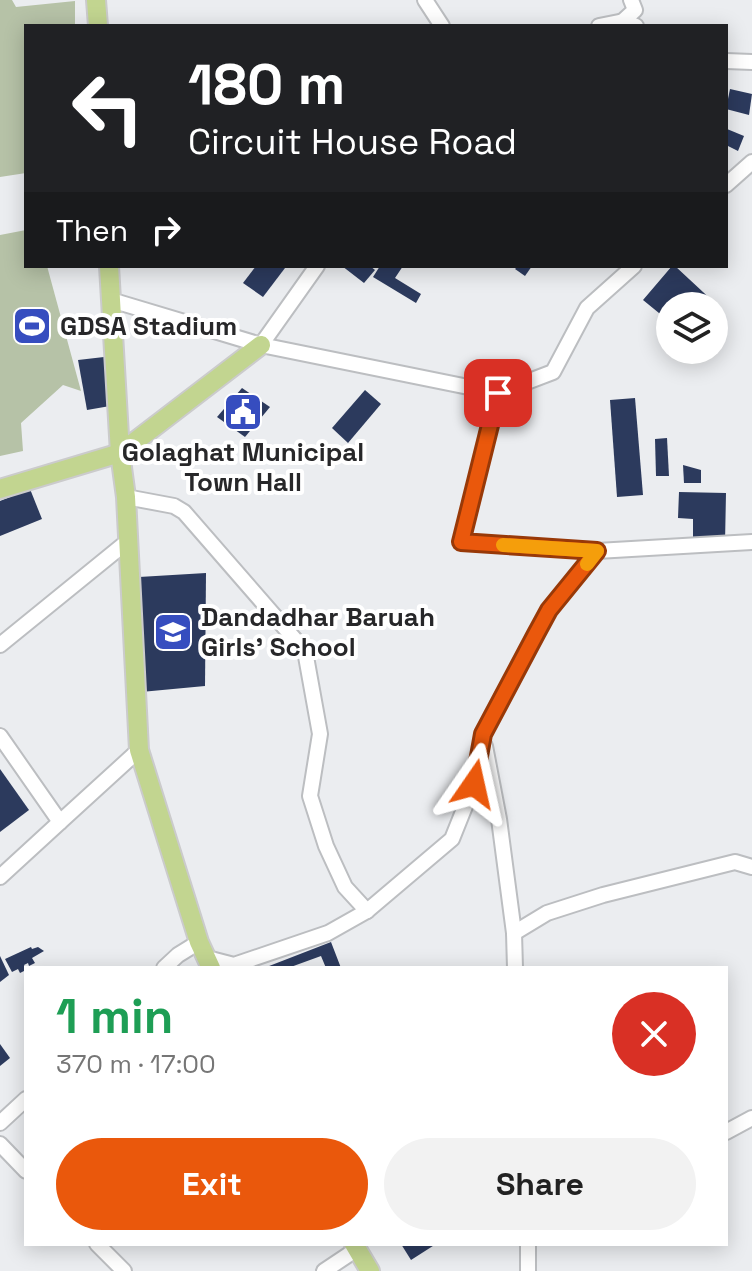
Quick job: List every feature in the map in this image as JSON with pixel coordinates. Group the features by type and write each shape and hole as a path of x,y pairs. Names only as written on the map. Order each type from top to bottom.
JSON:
{"main road":[{"path":"96,0 98,24"},
{"path":"109,268 120,453 126,497 139,750 206,956"},
{"path":"0,489 120,453 261,345"},
{"path":"356,1246 370,1271"}],"street":[{"path":"425,0 441,24"},
{"path":"630,24 635,10 631,0"},
{"path":"728,61 752,62"},
{"path":"728,183 752,162"},
{"path":"261,345 316,268"},
{"path":"111,300 261,345 498,393 553,372 587,308 632,268"},
{"path":"498,393 461,542 597,551 752,542"},
{"path":"126,497 174,506 184,512 305,651 320,734 310,796 326,846 345,887 367,911"},
{"path":"0,645 128,541"},
{"path":"236,966 328,933 367,911 452,839 474,784 483,734 549,610 597,551"},
{"path":"483,734 499,819 514,933 515,966"},
{"path":"0,736 60,822"},
{"path":"0,877 139,750"},
{"path":"514,933 547,913 603,895 735,862 752,867"},
{"path":"166,966 178,955 206,956 231,966"},
{"path":"0,1123 24,1101"},
{"path":"728,1131 752,1118"},
{"path":"0,1144 24,1169"},
{"path":"99,1246 124,1271"},
{"path":"324,1271 356,1246"},
{"path":"528,1246 528,1271"}],"green space":[{"path":"0,0 12,0 16,7 75,1 75,24 24,24 24,173 0,177"},
{"name":"GDSA Stadium","path":"24,230 24,268 48,268 81,391 63,385 21,423 23,451 0,456 0,235"}],"building":[{"path":"730,89 752,94 749,115 728,110"},
{"path":"728,129 744,136 738,151 728,146"},
{"path":"254,268 285,268 263,297 243,283"},
{"path":"345,268 372,268 375,270 364,283"},
{"path":"379,268 402,268 395,278 421,294 416,303 373,277"},
{"path":"516,268 531,268 525,276"},
{"path":"670,268 677,268 703,292 656,292 656,311 643,300"},
{"path":"104,357 110,406 87,410 78,360"},
{"name":"Golaghat Municipal Town Hall","path":"242,388 270,407 245,437 217,417"},
{"path":"365,390 381,404 348,443 332,428"},
{"path":"635,398 643,495 617,497 610,400"},
{"path":"667,438 669,476 656,476 655,439"},
{"path":"683,465 701,470 701,483 684,483"},
{"path":"30,489 42,519 0,536 0,501"},
{"path":"679,492 726,493 725,543 693,542 693,519 678,518"},
{"name":"Dandadhar Baruah Girls' School","path":"206,573 205,686 141,692 139,577"},
{"path":"0,769 29,810 0,832"},
{"path":"331,942 340,966 325,966 321,956 294,966 269,966"},
{"path":"31,947 44,951 32,958 35,963 24,965 24,971 20,973 18,969 12,972 5,959"},
{"path":"0,956 9,975 0,982"},
{"path":"0,1044 10,1058 0,1066"},
{"path":"402,1246 433,1246 411,1260"}],"slow traffic":[{"path":"503,545 597,551 587,564"}],"place":[{"name":"GDSA Stadium","path":"32,326"},
{"name":"Golaghat Municipal Town Hall","path":"243,412"},
{"name":"Dandadhar Baruah Girls' School","path":"173,632"}],"route":[{"path":"474,784 483,734 549,610 597,551 461,542 498,393"}]}
